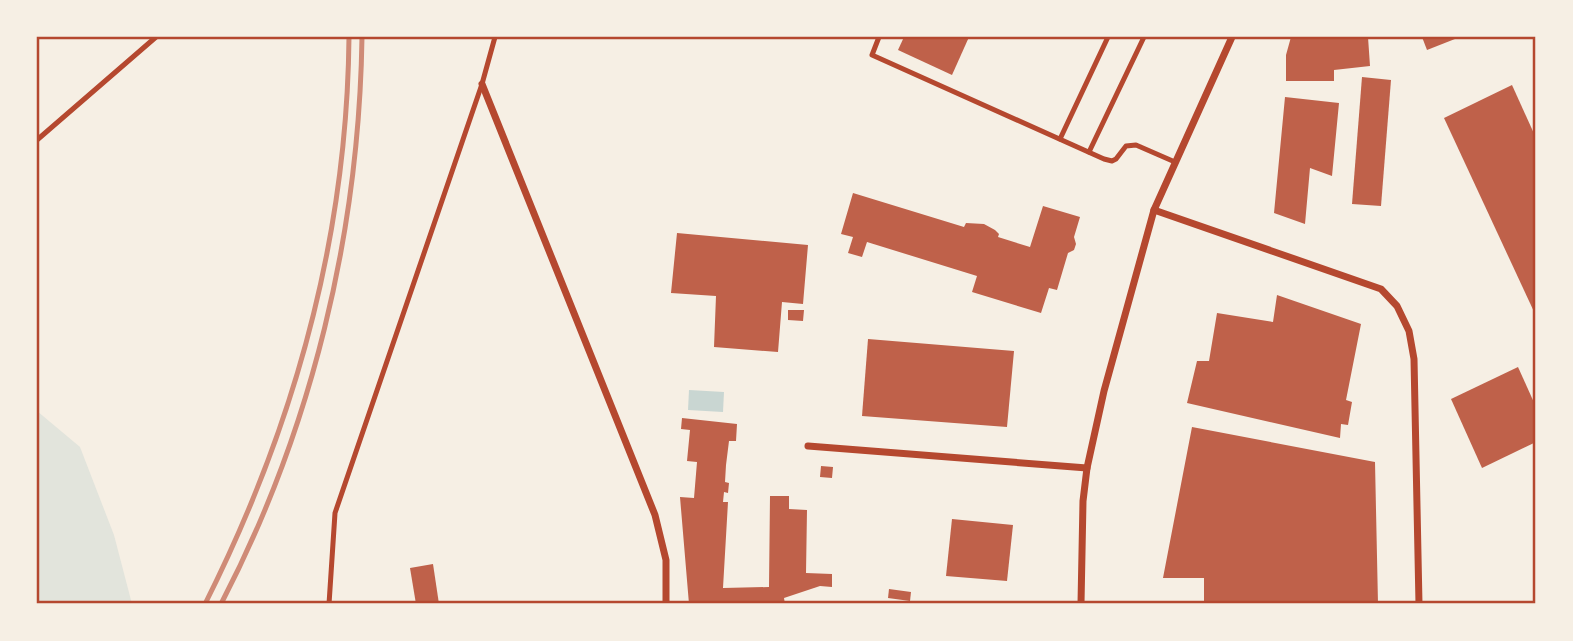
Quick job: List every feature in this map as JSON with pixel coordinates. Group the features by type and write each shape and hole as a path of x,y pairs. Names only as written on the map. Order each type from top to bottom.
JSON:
{"street":[{"path":"1081,604 1083,501 1087,468 1104,391 1154,210 1232,37"},
{"path":"482,83 655,514 666,560 666,604"},
{"path":"1154,210 1381,289 1397,306 1409,331 1414,359 1419,604"},
{"path":"808,446 1087,468"}],"lane":[{"path":"37,139 156,37"},
{"path":"329,604 335,513 482,83 495,37"},
{"path":"879,37 872,55 1089,152 1112,161 1126,146 1136,145 1175,162"},
{"path":"1060,139 1108,37"},
{"path":"1089,152 1144,37"}],"shaded area":[{"path":"689,390 724,392 723,412 688,410"},
{"path":"37,411 80,447 114,535 132,604 37,604"}],"building":[{"path":"904,37 969,37 952,75 898,50"},
{"path":"1291,37 1368,37 1370,66 1334,70 1334,81 1286,81 1286,55"},
{"path":"1422,37 1460,37 1427,50"},
{"path":"1362,77 1391,80 1381,206 1352,204"},
{"path":"1512,85 1536,138 1536,316 1444,118"},
{"path":"1285,97 1339,103 1332,176 1310,168 1305,224 1274,213"},
{"path":"853,193 964,227 966,223 984,224 995,230 999,234 998,237 1030,247 1043,206 1080,217 1074,237 1076,244 1074,250 1068,253 1057,290 1049,288 1041,313 972,292 977,276 867,242 862,257 848,253 853,237 841,234"},
{"path":"677,233 808,245 803,304 782,302 778,352 714,347 716,296 671,293"},
{"path":"1277,295 1361,324 1346,400 1352,402 1348,425 1341,424 1340,438 1187,403 1197,361 1209,361 1217,313 1273,322"},
{"path":"788,310 804,310 803,321 788,320"},
{"path":"868,339 1014,351 1007,427 862,416"},
{"path":"1518,367 1536,407 1536,442 1482,468 1451,399"},
{"path":"682,418 737,424 736,441 729,441 726,465 725,482 729,483 723,502 728,502 723,588 769,587 770,496 789,496 789,509 807,510 806,573 832,574 832,587 820,586 784,598 785,604 689,604 680,497 694,498 697,462 687,461 690,430 681,429"},
{"path":"1192,427 1375,462 1378,604 1204,604 1204,578 1163,578"},
{"path":"821,466 833,467 832,478 820,477"},
{"path":"952,519 1013,525 1007,581 946,576"},
{"path":"433,564 439,604 416,604 410,568"},
{"path":"889,589 911,592 910,601 888,598"}],"railway":[{"path":"205,604 265,468 290,399 310,329 326,258 338,185 346,112 349,37"},
{"path":"221,604 281,469 305,399 324,328 352,184 362,37"}]}
